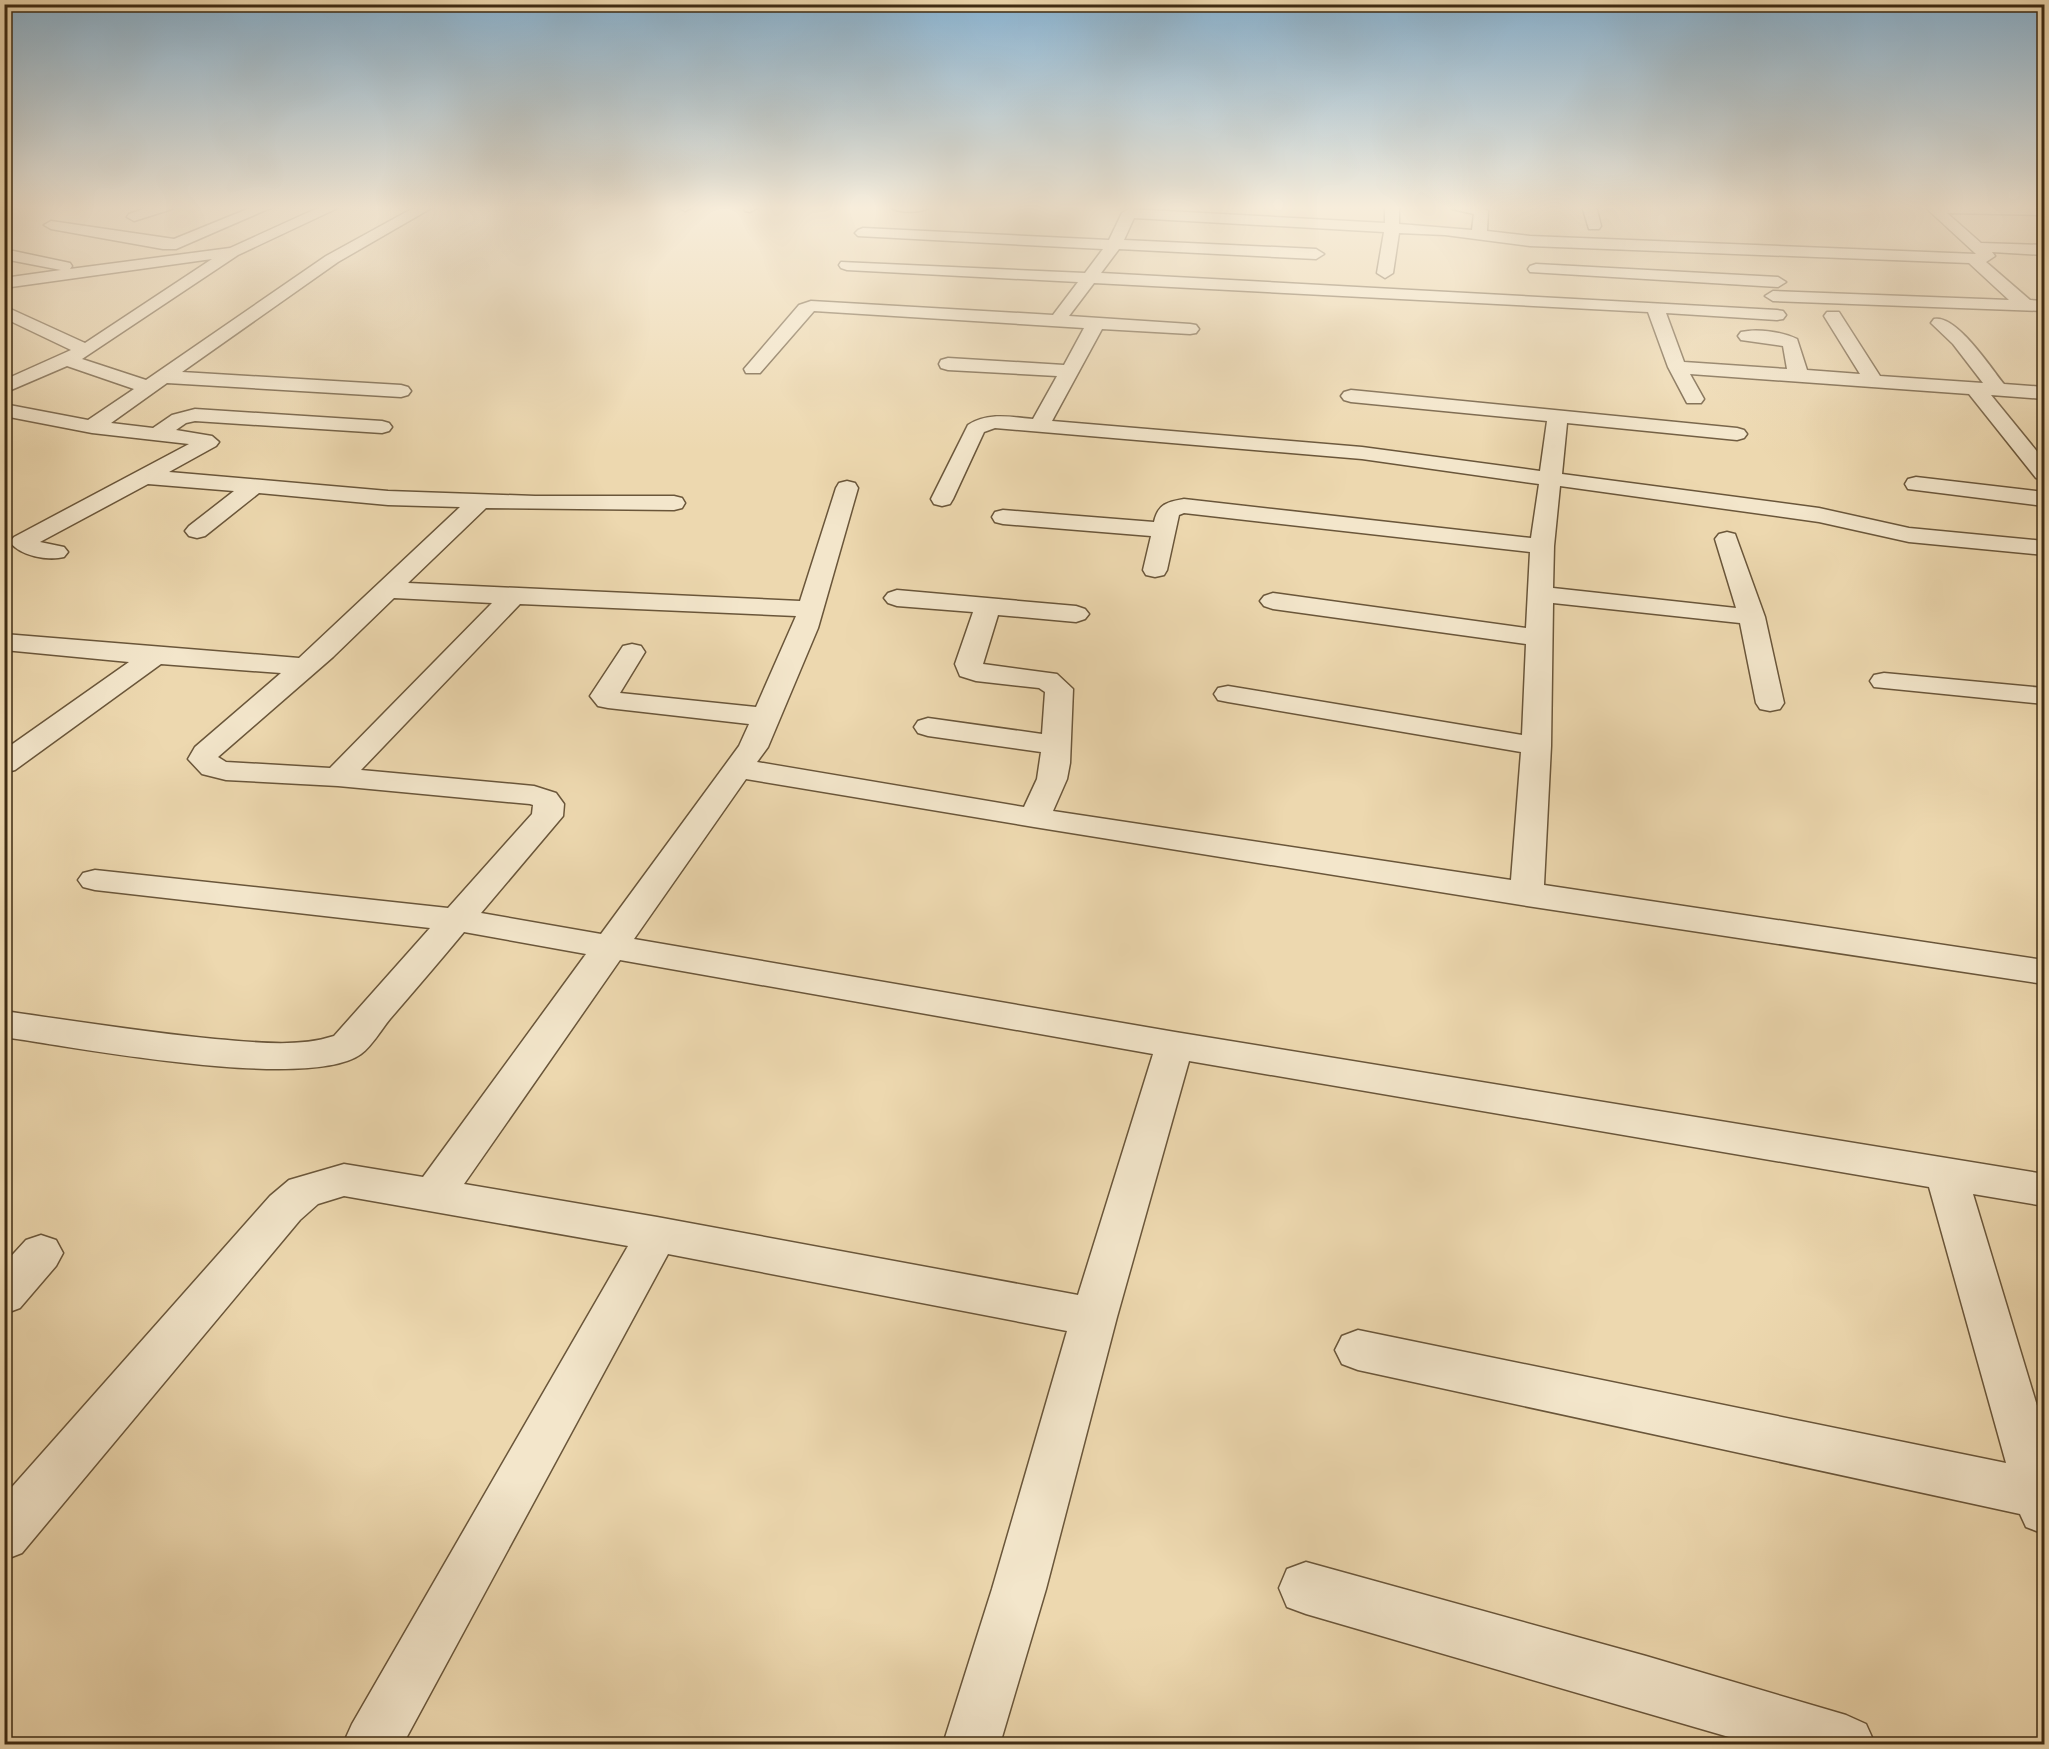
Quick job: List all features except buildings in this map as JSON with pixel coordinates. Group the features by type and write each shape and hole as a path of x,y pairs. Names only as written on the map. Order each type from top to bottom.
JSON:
{"street":[{"path":"4,387 86,350 180,288"},
{"path":"92,427 291,288"},
{"path":"1058,320 1083,288"},
{"path":"1283,288 1777,315"},
{"path":"1540,288 1543,302"},
{"path":"1759,288 2026,306"},
{"path":"2005,288 2026,306 2044,316"},
{"path":"753,369 805,309 811,306 1190,329"},
{"path":"1655,307 1677,367 1694,399"},
{"path":"4,310 86,350"},
{"path":"1833,316 1873,380"},
{"path":"1040,425 1096,323"},
{"path":"1940,323 1959,340 1998,389"},
{"path":"1747,336 1782,339 1791,343 1798,375"},
{"path":"68,360 156,382 401,391"},
{"path":"948,364 1070,372"},
{"path":"1677,367 2044,393"},
{"path":"1975,388 2044,473"},
{"path":"1351,396 1737,434"},
{"path":"4,410 92,427 209,442 148,477 22,542 26,546 56,552"},
{"path":"156,435 179,419 195,415 382,427"},
{"path":"1527,895 1536,746 1542,546 1558,416"},
{"path":"942,499 977,426 994,422 1323,448 1819,515 1909,535 2044,548"},
{"path":"148,477 388,498 478,502 674,503"},
{"path":"1917,484 2044,499"},
{"path":"197,531 253,487"},
{"path":"433,1195 753,747 805,628 847,488"},
{"path":"4,1024 224,1053 280,1056 330,1053 347,1044 547,816 549,803 544,798 534,795 338,777 226,771 213,768 203,759 205,753 388,590 478,502"},
{"path":"1155,570 1168,512 1173,508 1184,506 1542,546"},
{"path":"1003,517 1164,530"},
{"path":"1728,540 1752,617 1770,703"},
{"path":"388,590 811,609"},
{"path":"1540,594 1752,617"},
{"path":"338,777 513,596"},
{"path":"897,598 1076,614"},
{"path":"1273,601 1539,638"},
{"path":"988,606 969,664 970,670 976,673 1047,680 1059,688 1057,745 1052,779 1034,818"},
{"path":"4,642 304,667"},
{"path":"632,652 607,688 604,696 608,700 766,717"},
{"path":"4,764 154,656"},
{"path":"1884,681 2044,696"},
{"path":"1228,694 1536,746"},
{"path":"928,727 1057,745"},
{"path":"738,768 1034,818 1527,895 2044,972"},
{"path":"95,880 456,920 1175,1045 2044,1190"},
{"path":"972,1744 1019,1589 1094,1317 1175,1045"},
{"path":"1358,1350 2042,1502 1946,1174"},
{"path":"4,1536 285,1209 304,1192 344,1180 657,1234 1094,1317"},
{"path":"372,1744 657,1234"},
{"path":"4,1295 42,1253"},
{"path":"1306,1588 1791,1736 1846,1744"}]}
